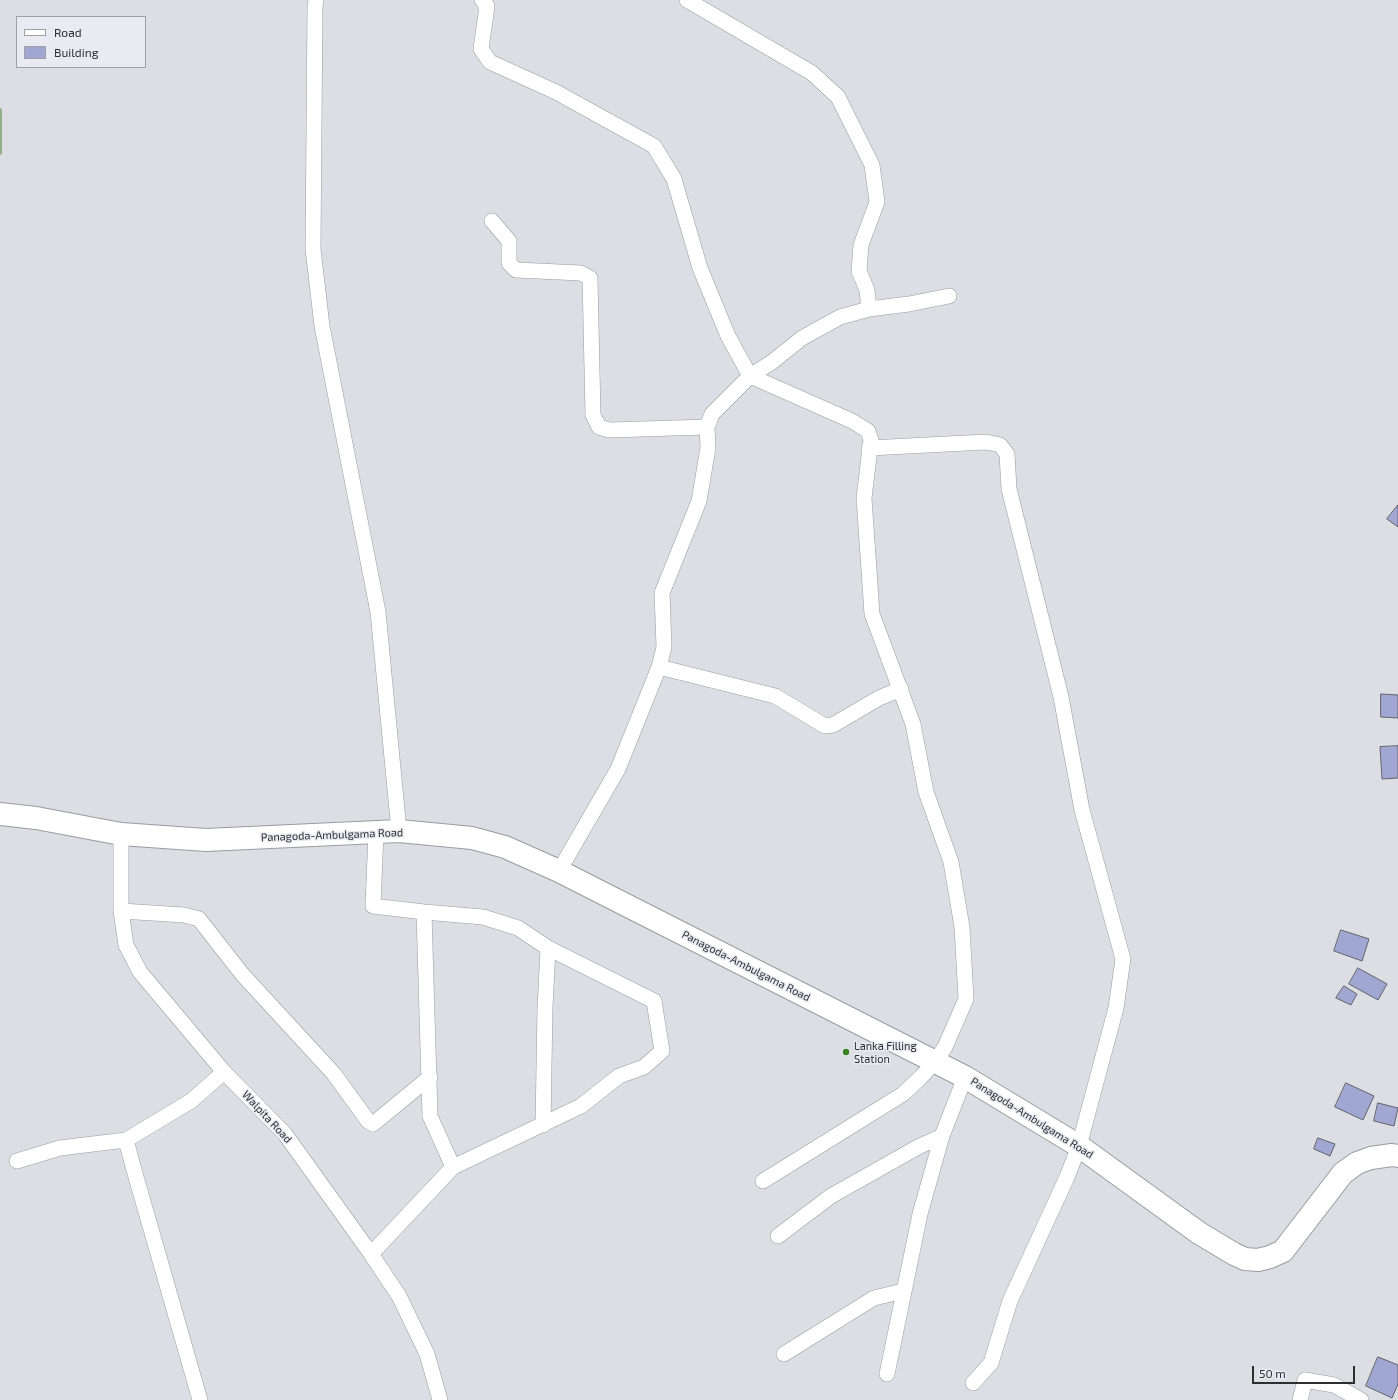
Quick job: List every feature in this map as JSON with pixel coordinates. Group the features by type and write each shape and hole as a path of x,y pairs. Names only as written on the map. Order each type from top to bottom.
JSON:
{"main road":[{"name":"Panagoda-Ambulgama Road","path":"0,814 36,818 121,834 206,840 399,831 472,838 506,848 560,871 965,1077 1079,1146 1199,1233 1245,1259 1258,1260 1270,1257 1282,1251 1342,1173 1357,1163 1371,1158 1392,1155 1398,1156"}],"street":[{"path":"316,0 313,249 322,326 378,612 399,831"},
{"path":"482,0 487,6 481,49 490,62 556,92 654,146 674,179 700,268 728,336 750,376 852,421 868,431 871,440 864,498 872,614 913,724 926,792 951,862 962,927 966,999 945,1047 935,1062 903,1094 763,1181"},
{"path":"687,0 812,73 838,96 872,165 877,202 861,245 860,271 867,290 869,309"},
{"path":"492,221 509,241 509,263 516,270 581,273 590,278 593,415 599,427 609,430 707,427"},
{"path":"560,871 618,769 659,667 664,647 662,593 699,501 708,448 707,427 712,414 750,376 772,362 802,338 840,317 869,309 909,304 949,296"},
{"path":"869,448 986,442 1000,445 1007,454 1009,489 1061,697 1082,810 1123,959 1116,1008 1079,1146 1010,1301 991,1363 973,1384"},
{"path":"659,667 776,696 825,726 833,725 879,698 901,689"},
{"path":"371,1254 453,1167 581,1106 619,1076 644,1067 662,1051 654,1001 548,948 518,928 483,917 373,906 376,832"},
{"name":"Walpita Road","path":"121,834 121,911 126,945 140,972 224,1072 285,1134 371,1254 399,1296 427,1354 440,1400"},
{"path":"121,911 184,915 198,919 242,974 334,1074 368,1121 373,1124 430,1077"},
{"path":"424,912 430,1116 453,1167"},
{"path":"543,1125 545,1008 548,948"},
{"path":"17,1161 60,1148 126,1140 191,1102 224,1072"},
{"path":"887,1374 920,1214 942,1136 965,1077"},
{"path":"778,1236 831,1196 918,1147 942,1136"},
{"path":"126,1140 200,1400"},
{"path":"784,1354 874,1298 903,1291"},
{"path":"1300,1400 1305,1380 1334,1385 1361,1400"}],"building":[{"path":"1398,505 1398,527 1387,519"},
{"path":"1381,694 1398,695 1398,718 1381,717"},
{"path":"1398,746 1398,778 1382,779 1380,747"},
{"path":"1341,930 1369,939 1362,961 1334,951"},
{"path":"1358,968 1387,984 1378,1000 1349,984"},
{"path":"1344,986 1357,994 1351,1005 1336,998"},
{"path":"1346,1083 1374,1096 1363,1120 1335,1107"},
{"path":"1378,1103 1398,1108 1394,1126 1374,1121"},
{"path":"1318,1138 1335,1144 1330,1156 1314,1149"},
{"path":"1378,1357 1398,1365 1398,1384 1392,1398 1366,1386"}],"waterway":[{"path":"0,110 0,153"}],"place":[{"name":"Lanka Filling Station","path":"846,1052"}]}
